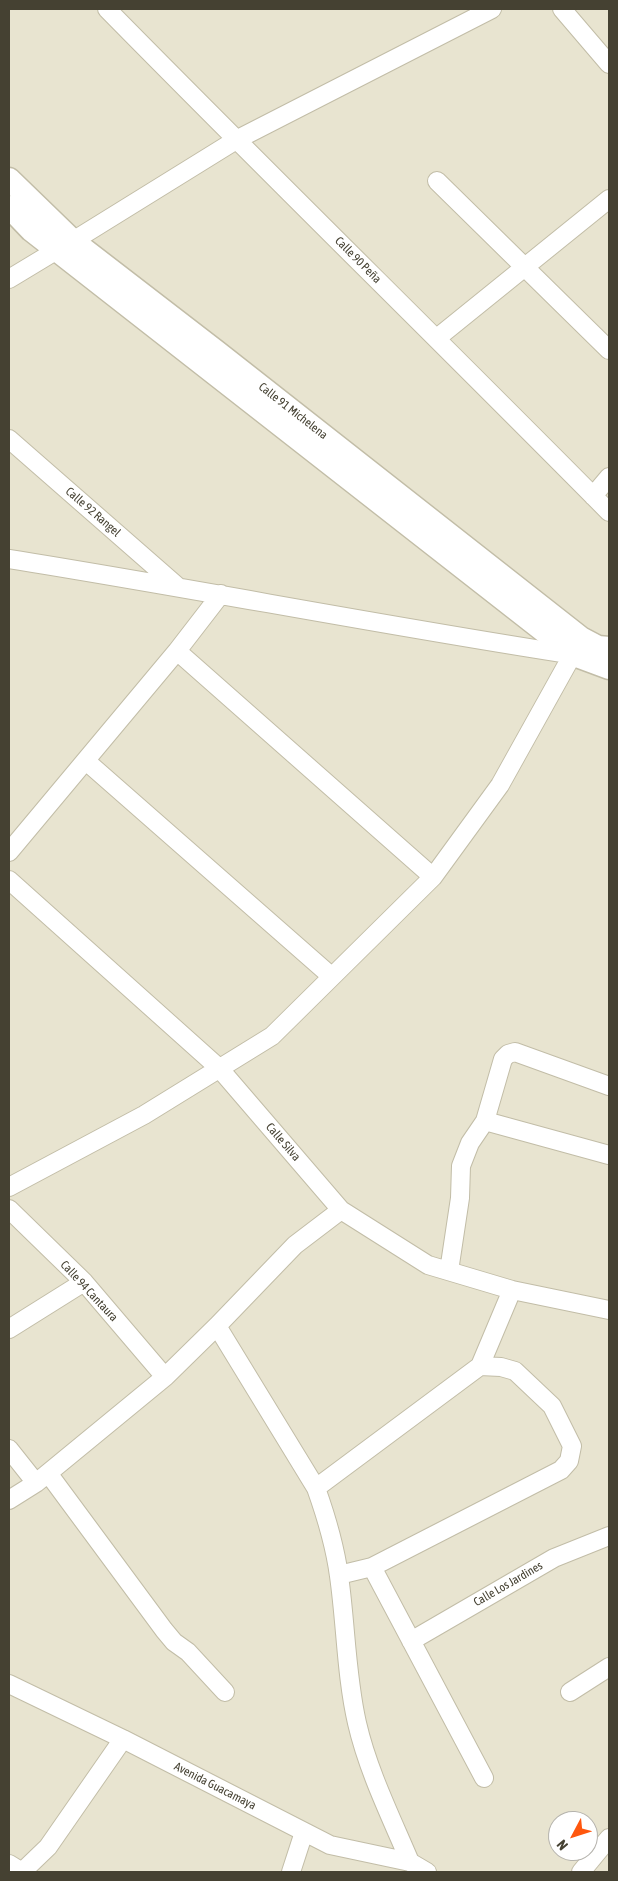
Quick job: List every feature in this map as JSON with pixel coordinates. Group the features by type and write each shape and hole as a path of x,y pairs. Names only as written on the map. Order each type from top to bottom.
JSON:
{"street":[{"name":"Calle 90 Peña","path":"107,9 609,512"},
{"path":"9,280 236,140 492,9"},
{"path":"562,9 609,64"},
{"name":"Calle 91 Michelena","path":"9,179 65,246"},
{"path":"437,182 609,350"},
{"path":"437,338 609,199"},
{"name":"Calle 91 Michelena","path":"9,207 31,230 65,246 210,346 578,647"},
{"name":"Calle 92 Rangel","path":"9,439 178,586"},
{"path":"593,496 609,476"},
{"path":"9,559 178,586 468,638 609,648"},
{"path":"12,841 86,761 177,651 221,594"},
{"path":"578,647 609,668"},
{"path":"9,1187 144,1115 272,1036 433,877 500,785 578,647"},
{"path":"177,651 433,877"},
{"path":"86,761 331,976"},
{"name":"Calle Silva","path":"9,880 220,1068 341,1210 428,1265 512,1290 609,1310"},
{"path":"449,1271 460,1198 461,1166 470,1143 485,1121 503,1059 508,1054 515,1052 609,1086"},
{"path":"485,1121 609,1155"},
{"name":"Calle 94 Cantaura","path":"9,1209 84,1282 165,1377"},
{"path":"9,1500 42,1478 165,1377 295,1245 341,1210"},
{"path":"9,1329 84,1282"},
{"path":"316,1488 480,1366 512,1290"},
{"path":"217,1326 316,1488 325,1513 339,1575 357,1723 374,1775 410,1862"},
{"path":"339,1575 372,1566 562,1470 569,1462 572,1446 552,1406 515,1371 501,1367 480,1366"},
{"path":"9,1449 42,1478 174,1642 188,1652 225,1692"},
{"name":"Calle Los Jardines","path":"411,1640 554,1558 609,1536"},
{"path":"372,1566 484,1778"},
{"path":"570,1692 609,1667"},
{"name":"Avenida Guacamaya","path":"9,1684 123,1739 330,1845 410,1862 427,1872"},
{"path":"9,1864 22,1872 48,1847 123,1739"},
{"path":"291,1872 304,1832"},
{"path":"581,1872 609,1838"}],"shaded area":[{"path":"9,9 609,9 609,1872 9,1872"}]}
